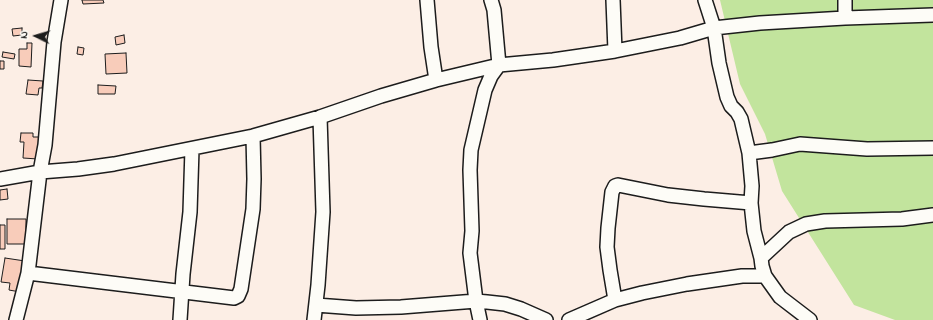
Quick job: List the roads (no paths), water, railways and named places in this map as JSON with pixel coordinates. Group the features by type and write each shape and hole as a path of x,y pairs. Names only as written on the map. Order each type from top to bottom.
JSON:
{"street":[{"path":"16,320 28,273 40,172 45,145 54,42 61,0"},
{"path":"426,0 436,80"},
{"path":"480,320 470,253 472,230 470,170 471,150 485,90 491,76 499,65 494,10 491,0"},
{"path":"613,0 615,51"},
{"path":"705,0 714,28 719,63 727,97 731,106 741,119 749,154 754,232 765,276 780,297 810,320"},
{"path":"845,0 845,18"},
{"path":"0,179 40,172 78,170 114,164 253,136 320,117 381,96 436,80 499,65 553,60 615,51 680,38 714,28 760,23 933,15"},
{"path":"314,320 323,212 320,117"},
{"path":"28,273 234,298 238,296 240,293 253,209 253,136"},
{"path":"749,154 800,144 867,149 933,148"},
{"path":"180,320 183,274 190,212 192,149"},
{"path":"615,300 607,247 612,192 616,186 618,185 668,195 751,203"},
{"path":"761,258 789,232 806,224 825,221 902,219 933,216"},
{"path":"569,320 588,316 615,300 642,293 687,284 742,276 765,276"},
{"path":"316,305 356,308 476,301 506,304 546,320"}]}
